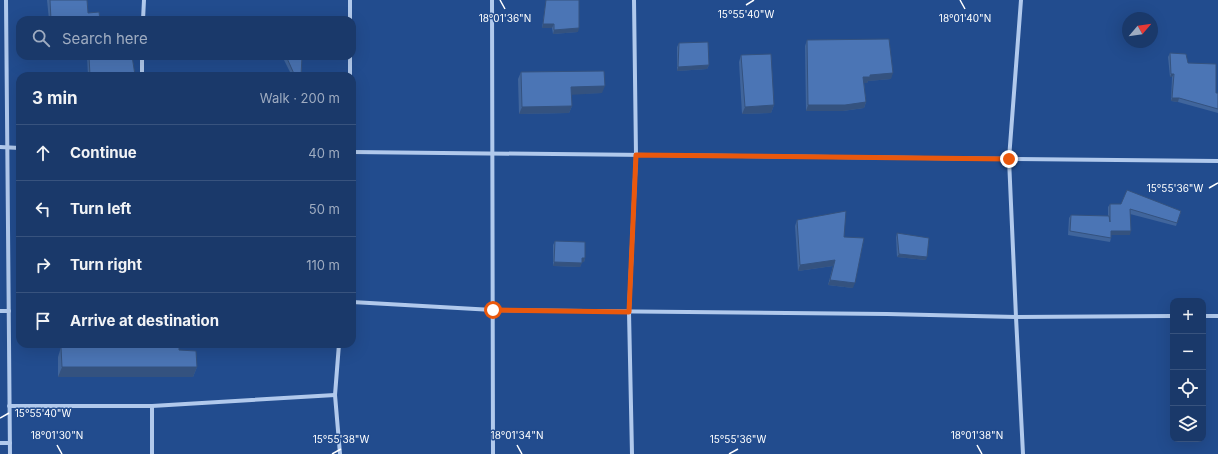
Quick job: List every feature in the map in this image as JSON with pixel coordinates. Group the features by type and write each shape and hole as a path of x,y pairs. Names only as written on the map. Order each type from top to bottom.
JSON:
{"street":[{"path":"6,0 10,454"},
{"path":"143,16 144,0"},
{"path":"350,0 350,16"},
{"path":"492,0 493,454"},
{"path":"632,454 629,312 636,155 634,0"},
{"path":"1021,0 1009,159 1023,454"},
{"path":"142,60 142,72"},
{"path":"350,60 350,72"},
{"path":"0,147 16,148"},
{"path":"356,152 1218,161"},
{"path":"356,302 493,310 887,314 1016,317 1170,316"},
{"path":"0,311 9,311"},
{"path":"1206,316 1218,316"},
{"path":"339,348 336,395 340,454"},
{"path":"9,406 152,406 336,395"},
{"path":"152,406 152,454"},
{"path":"0,443 10,443"}],"building":[{"path":"50,0 87,0 88,13 99,12 100,16 51,16"},
{"path":"546,0 579,0 579,28 554,30 554,24 543,24"},
{"path":"889,39 893,73 863,77 866,102 845,105 808,105 807,40"},
{"path":"708,42 709,65 678,67 679,43"},
{"path":"1170,53 1186,54 1188,63 1216,64 1216,93 1218,93 1218,109 1179,98 1172,98 1174,74 1171,74"},
{"path":"771,54 774,105 745,107 741,55"},
{"path":"89,60 133,60 135,72 90,72"},
{"path":"288,60 302,60 301,72 293,72"},
{"path":"604,71 605,86 571,87 572,106 522,107 521,72"},
{"path":"1127,190 1181,211 1177,223 1130,209 1131,231 1111,231 1111,238 1070,231 1071,215 1109,216 1110,222 1110,204 1121,204"},
{"path":"846,211 844,237 864,238 855,283 830,280 835,260 800,265 797,220"},
{"path":"897,233 929,238 927,257 899,254"},
{"path":"555,241 585,242 585,258 582,258 582,263 554,262"},
{"path":"61,348 179,348 179,350 196,351 197,367 62,367"}],"route":[{"path":"493,310 629,312 636,155 1009,159"}]}
